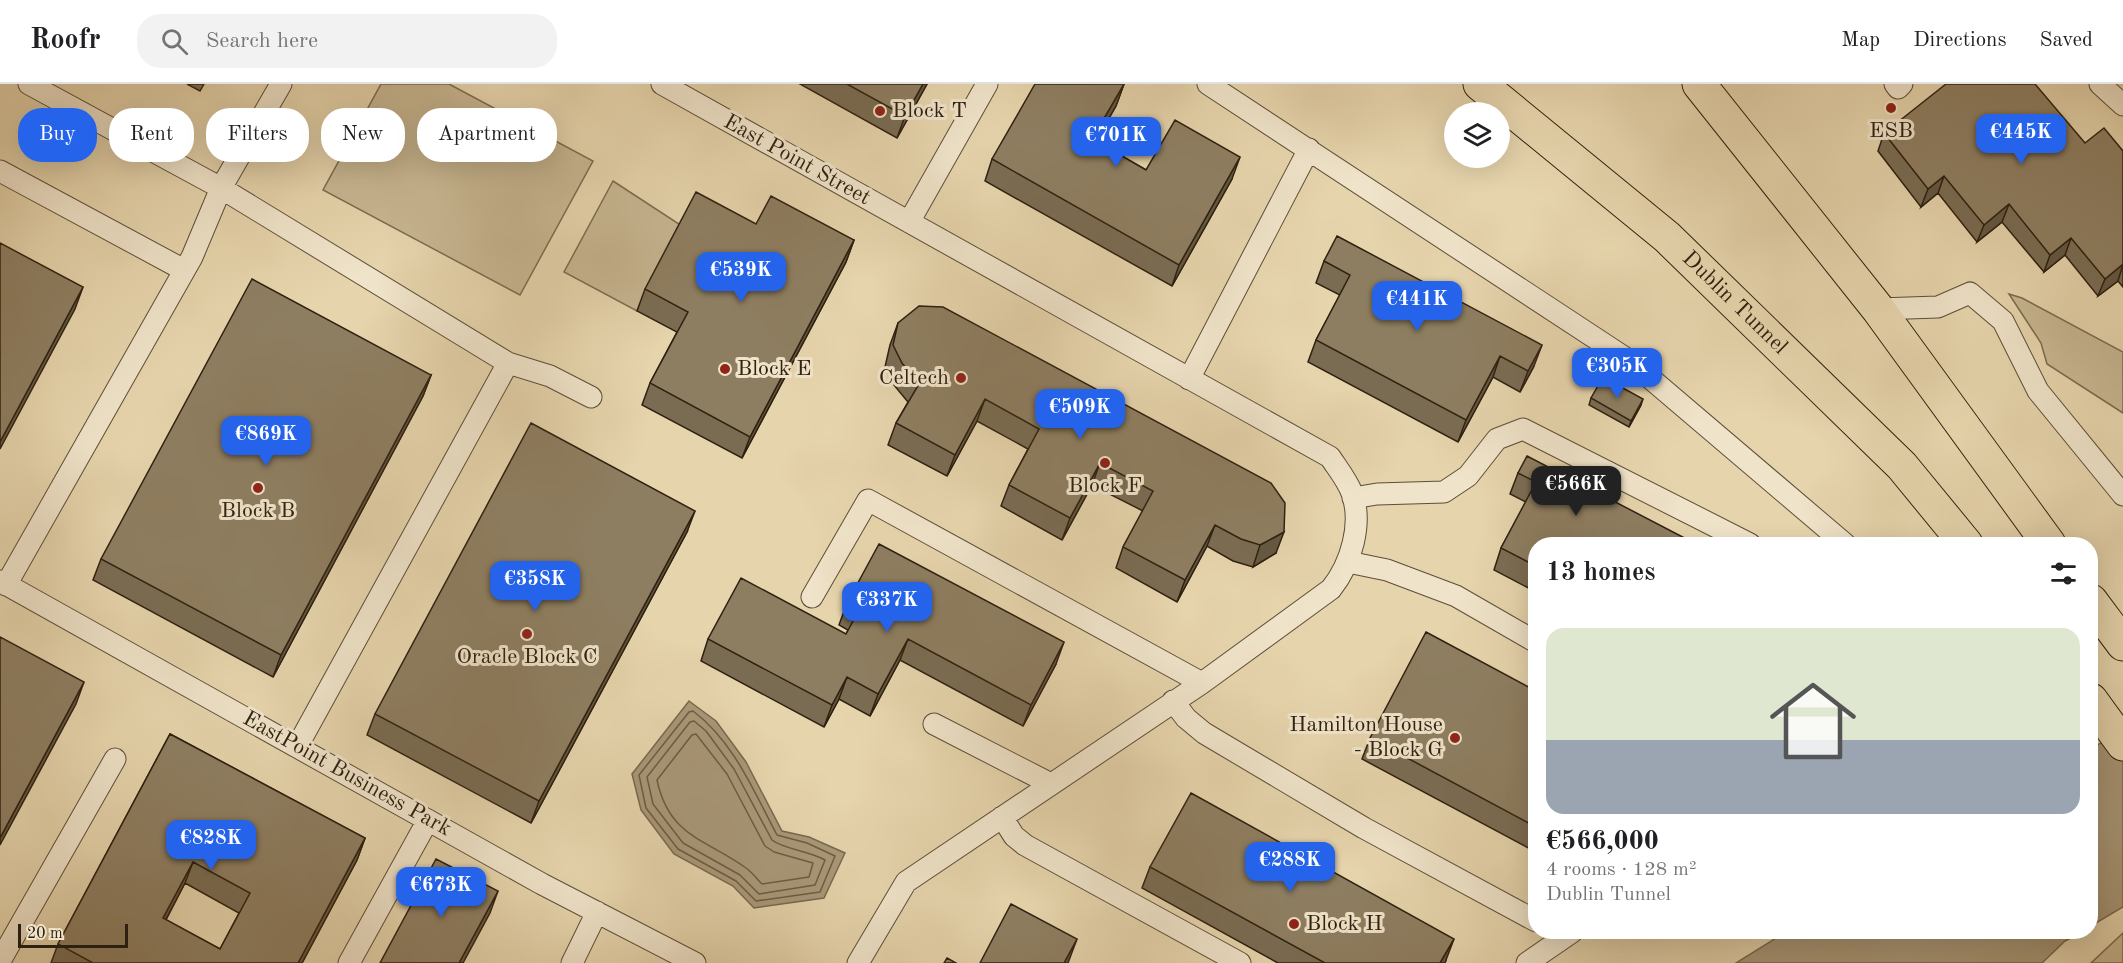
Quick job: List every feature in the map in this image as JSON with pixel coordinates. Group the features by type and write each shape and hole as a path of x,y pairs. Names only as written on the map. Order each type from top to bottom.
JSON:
{"highway":[{"name":"Dublin Tunnel","path":"1480,84 1667,237 1902,466 1960,537"},
{"path":"1699,84 1878,309 2044,537"},
{"path":"2098,610 2123,644"},
{"path":"2098,710 2123,744"}],"lane":[{"path":"29,84 221,188 508,363 549,376 591,397"},
{"path":"3,583 184,270 221,188 281,84"},
{"name":"East Point Street","path":"662,84 1330,457 1345,478 1353,498"},
{"path":"905,220 987,84"},
{"path":"1208,84 1630,361 1837,537"},
{"path":"1895,84 1898,88 1902,84"},
{"path":"2100,84 2123,105"},
{"path":"1189,379 1308,149"},
{"path":"0,171 184,270"},
{"path":"1878,309 1938,307 1970,293 2003,321 2038,391 2123,495"},
{"path":"297,747 508,363"},
{"path":"858,963 906,882 1202,683 1331,589 1348,562 1353,546 1353,498 1377,494 1444,492 1457,486 1468,476 1497,439 1523,429 1736,537"},
{"path":"812,597 868,500 1202,683"},
{"path":"1348,562 1387,570 1456,596 1528,637"},
{"name":"EastPoint Business Park","path":"3,583 428,820 695,963"},
{"path":"1173,701 1186,718 1204,733 1364,828 1528,917"},
{"path":"934,724 1051,784"},
{"path":"0,961 115,759"},
{"path":"1002,817 1024,845 1240,963"},
{"path":"349,963 428,820"},
{"path":"572,963 597,912"},
{"path":"1527,963 1557,939"}],"shaded area":[{"path":"381,84 449,84 494,108 417,108 417,162 557,162 557,142 593,161 520,295 323,190 338,162 405,162 405,108 368,108"},
{"path":"613,181 682,226 637,311 564,272"},
{"path":"2009,294 2022,298 2123,352 2123,413 2047,364 2041,343"},
{"path":"2123,933 2123,963 2091,963"}],"water":[{"path":"689,701 716,721 746,762 782,831 809,837 845,853 824,898 754,908 733,886 674,854 641,810 632,774"},
{"path":"2123,732 2123,907 2098,922 2098,744"},
{"path":"1775,939 2069,939 2042,963 1736,963"}],"building":[{"path":"847,84 923,84 905,116"},
{"path":"1035,84 1124,84 1092,139 1146,170 1175,120 1240,157 1179,265 992,159"},
{"path":"1946,84 2035,84 2085,143 2104,128 2123,151 2123,264 2105,279 2071,238 2050,255 2009,204 1984,225 1944,176 1928,189 1884,133"},
{"name":"Block E","path":"696,192 756,224 771,196 854,240 750,437 650,383 688,312 645,289"},
{"path":"1337,236 1542,345 1528,371 1500,356 1466,420 1316,340 1350,275 1324,261"},
{"path":"0,243 83,287 0,442"},
{"name":"Block B","path":"252,279 431,375 281,655 101,559"},
{"name":"Block F","path":"919,306 943,307 1271,483 1285,503 1284,532 1260,545 1241,539 1215,525 1185,580 1123,547 1153,491 1100,463 1070,518 1009,485 1039,429 985,399 955,455 896,423 919,384 902,363 893,345 898,323"},
{"path":"1603,377 1643,399 1631,421 1591,398"},
{"name":"Oracle Block C","path":"531,423 695,511 539,801 375,714"},
{"path":"1527,456 1683,537 1528,537 1528,562 1501,548 1536,482 1518,473"},
{"path":"879,544 1064,642 1031,705 908,639 878,694 847,677 832,705 708,639 741,578 846,634 859,610 847,603"},
{"name":"Hamilton House - Block G","path":"1426,632 1528,687 1528,823 1370,738"},
{"path":"0,637 84,682 0,838"},
{"path":"170,734 365,838 298,963 93,963 58,944","holes":["193,862 250,893 220,949 163,918"]},
{"name":"Block H","path":"1191,793 1454,939 1440,963 1325,963 1150,867"},
{"path":"436,859 498,891 459,963 380,963"},
{"path":"1011,904 1077,939 1064,963 980,963"},
{"path":"947,958 956,963 944,963"}],"place":[{"name":"ESB","path":"1891,108"},
{"name":"Block T","path":"880,111"},
{"name":"Block E","path":"725,369"},
{"name":"Celtech","path":"961,378"},
{"name":"Block F","path":"1105,463"},
{"name":"Block B","path":"258,488"},
{"name":"Oracle Block C","path":"527,634"},
{"name":"Hamilton House - Block G","path":"1455,738"},
{"name":"Block H","path":"1294,924"}]}
